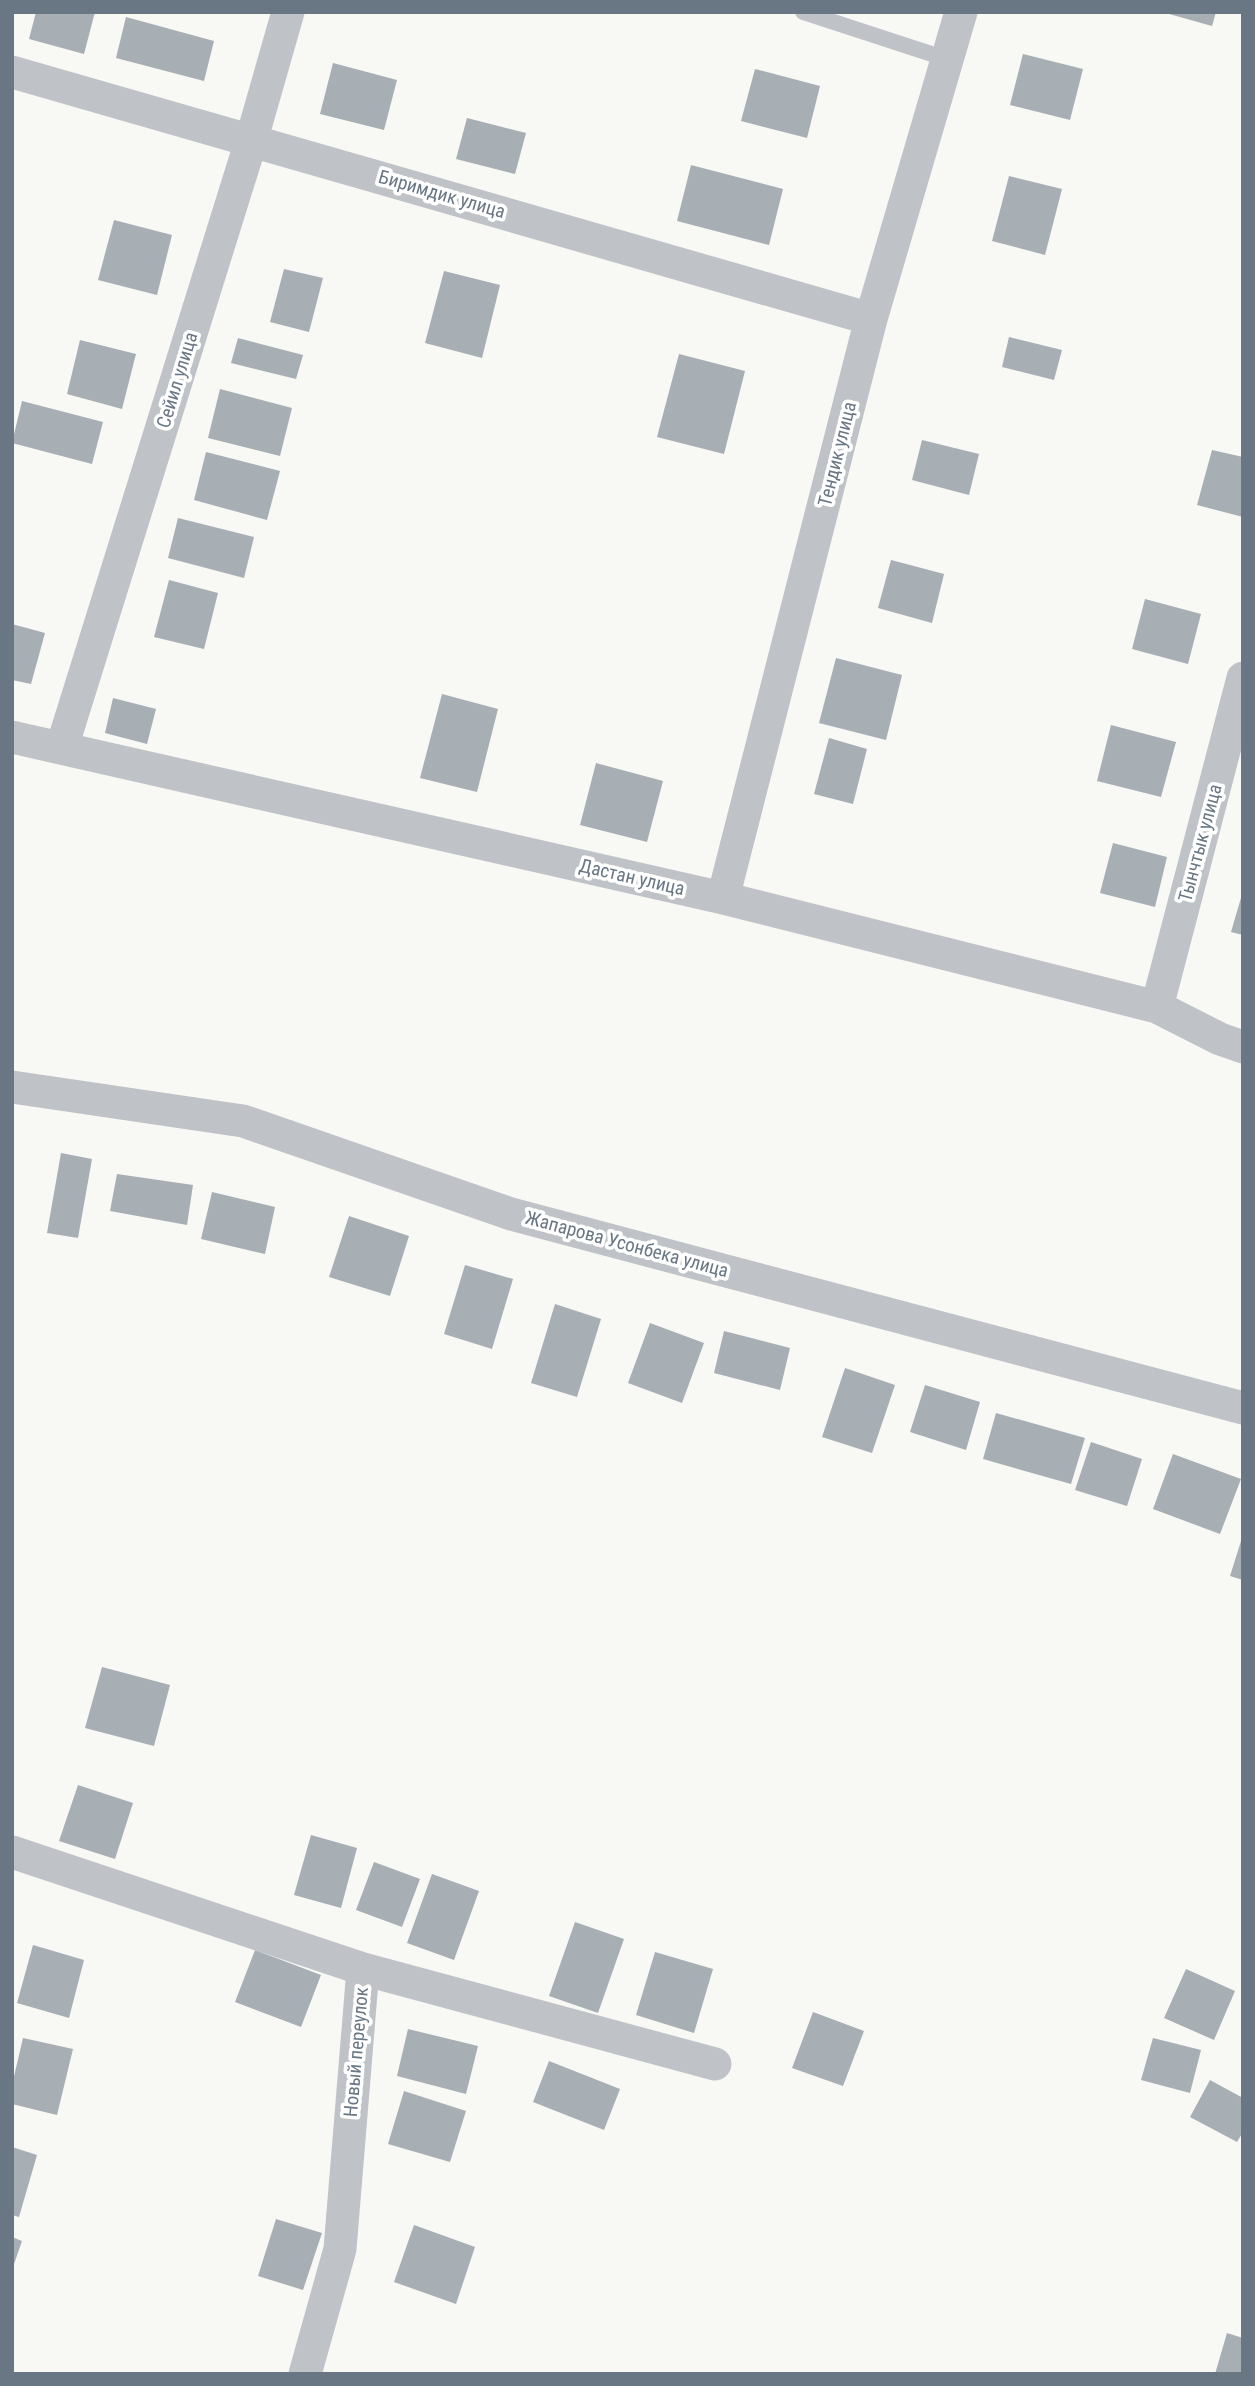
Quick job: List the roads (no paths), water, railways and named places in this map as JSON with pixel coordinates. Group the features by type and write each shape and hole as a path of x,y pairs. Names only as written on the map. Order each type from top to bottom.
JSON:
{"street":[{"name":"Сейил улица","path":"62,747 252,138 288,12"},
{"name":"Тендик улица","path":"723,898 872,319 961,12"},
{"name":"Биримдик улица","path":"12,72 252,138 872,319"},
{"name":"Тынчтык улица","path":"1157,1007 1243,678"},
{"name":"Дастан улица","path":"12,737 723,898 1157,1007 1235,1046"},
{"name":"Жапарова Усонбека улица","path":"12,1087 243,1121 511,1214 1243,1408"},
{"name":"Новый переулок","path":"12,1852 363,1969 341,2249 305,2374"},
{"path":"363,1969 715,2064"}],"lane":[{"path":"803,12 947,59"}]}
